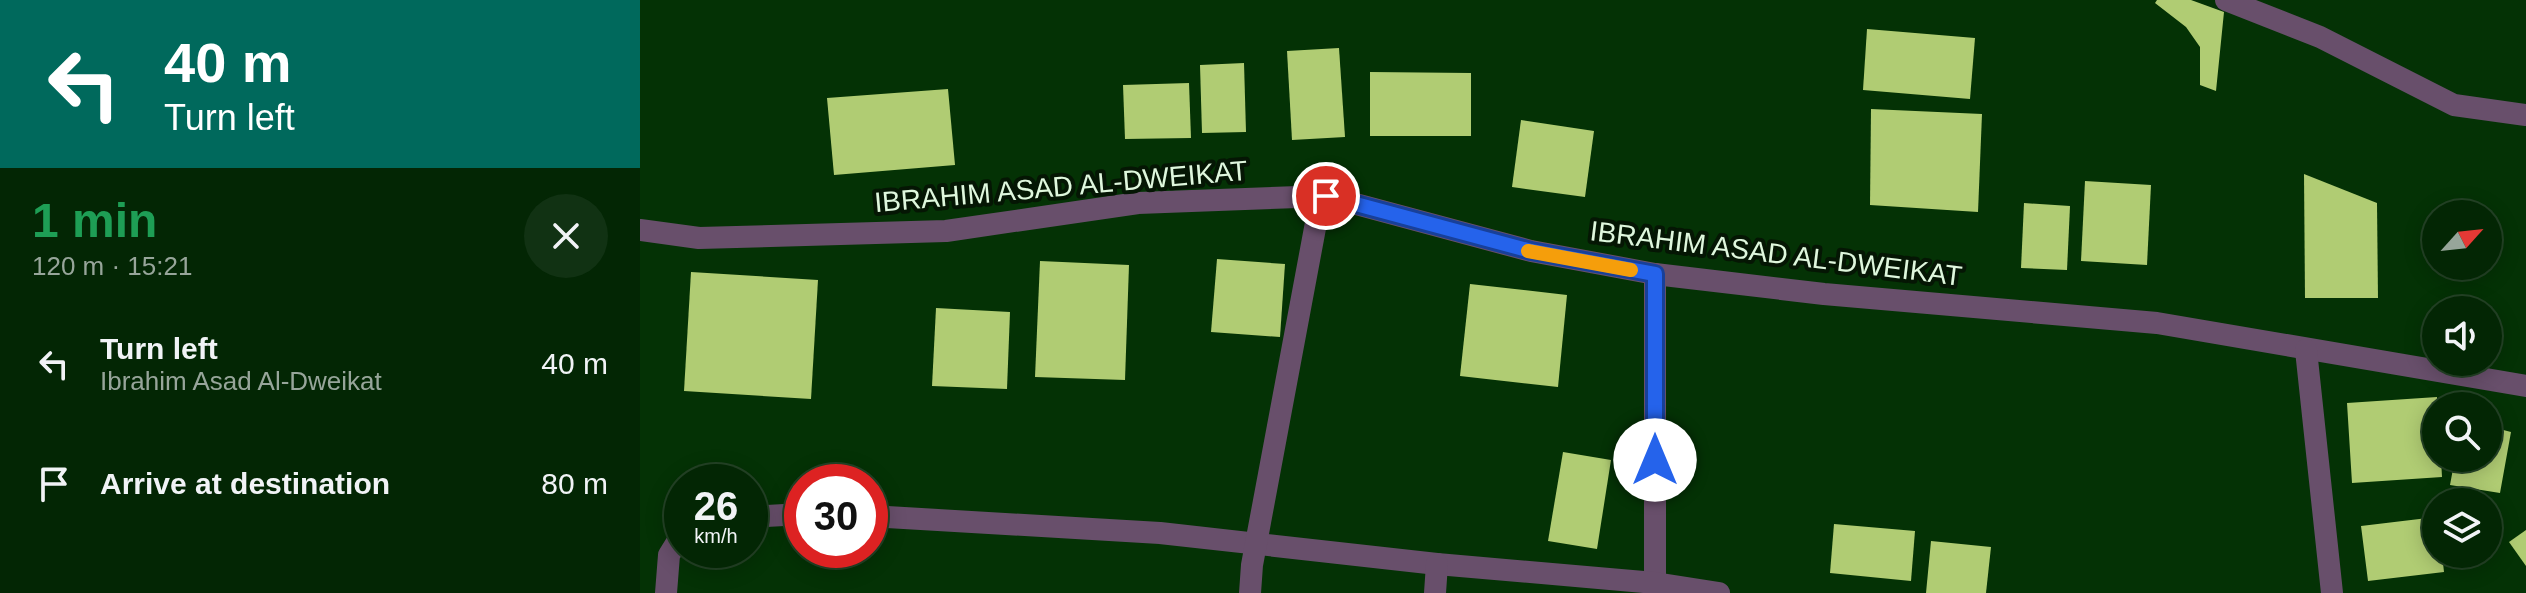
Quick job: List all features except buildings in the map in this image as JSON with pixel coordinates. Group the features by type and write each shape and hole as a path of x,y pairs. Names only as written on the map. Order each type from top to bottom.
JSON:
{"street":[{"path":"2226,0 2320,37 2454,105 2526,115"},
{"path":"1250,593 1321,196"},
{"name":"IBRAHIM ASAD AL-DWEIKAT","path":"640,230 699,238 946,231 1138,203 1321,196 1531,251 1655,274 1824,294 2157,323 2526,386"},
{"path":"1655,274 1655,583"},
{"path":"2306,350 2332,593"},
{"path":"888,517 1257,542 1437,564 1655,583 1708,592"},
{"path":"1435,593 1437,564"},
{"path":"666,593 668,568"}],"slow traffic":[{"path":"1528,251 1631,270"}],"route":[{"path":"1326,196 1531,251 1655,274 1655,460"}]}
